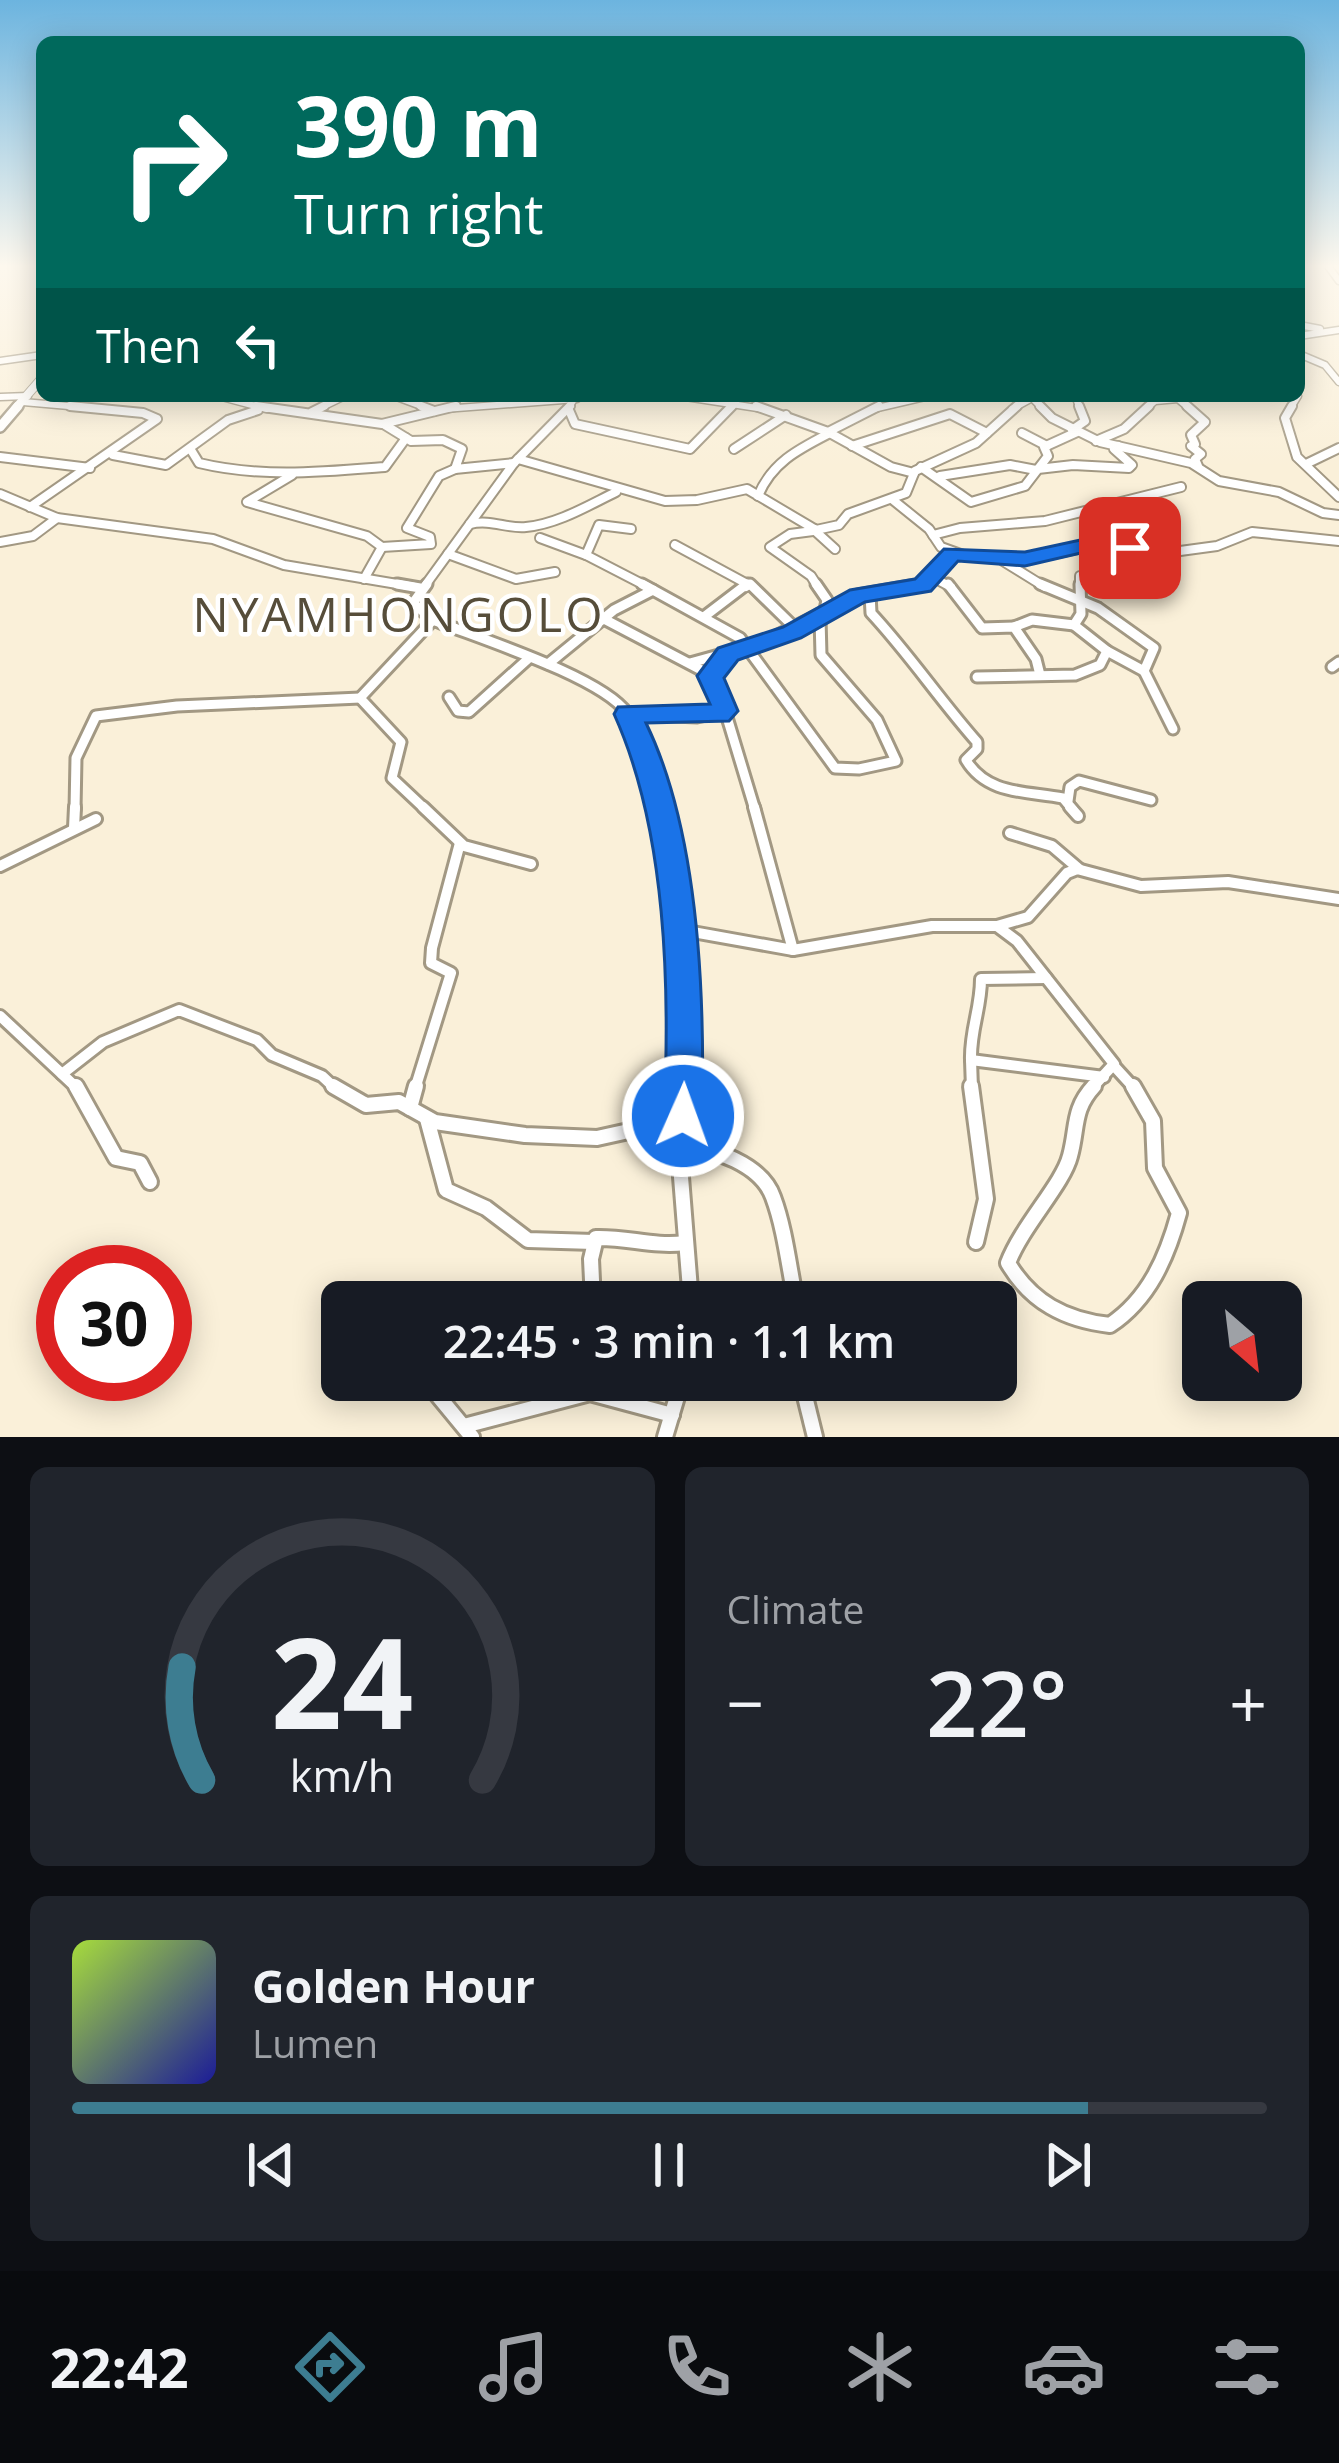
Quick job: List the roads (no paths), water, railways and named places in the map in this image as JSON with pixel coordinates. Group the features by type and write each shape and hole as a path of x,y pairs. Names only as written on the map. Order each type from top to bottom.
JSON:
{"main road":[{"path":"0,427 36,385"}],"street":[{"path":"0,362 36,356"},
{"path":"1305,356 1325,364 1339,382"},
{"path":"0,397 36,400"},
{"path":"30,507 143,433 157,417 47,402"},
{"path":"111,454 160,465 190,450 239,413 244,402"},
{"path":"251,402 267,410"},
{"path":"267,410 276,402"},
{"path":"308,413 332,402"},
{"path":"410,402 434,411"},
{"path":"382,424 455,402"},
{"path":"574,402 516,461 420,588 415,607 433,620 596,686 628,714 647,754 665,815 686,1029 682,1150 690,1281"},
{"path":"575,402 575,424"},
{"path":"552,428 575,424 690,448 736,402 829,432 896,470 940,476 1010,465 1129,468 1132,465 1114,449 1123,445"},
{"path":"758,496 767,473 797,449 894,402"},
{"path":"540,538 586,555 705,616 749,648 835,768 859,769 896,761 873,715 821,655 827,600 817,582 770,547 790,534 839,525 848,514 893,500 910,490 917,470 976,443 1023,402"},
{"path":"1037,402 1074,431 1096,441 1199,467"},
{"path":"1047,446 1085,421 1077,402"},
{"path":"1096,441 1124,429 1154,402"},
{"path":"1188,402 1205,422 1191,435 1195,444 1191,446 1201,454 1195,461 1219,482 1280,492 1323,513 1339,515"},
{"path":"1295,402 1285,418 1298,457 1339,497"},
{"path":"239,413 308,413 382,424 406,438 443,440 462,448 455,469"},
{"path":"852,446 950,414 987,433"},
{"path":"734,448 786,415"},
{"path":"1022,433 1047,446"},
{"path":"190,450 199,463 227,471 292,476 385,467 406,438"},
{"path":"940,476 970,502 1025,486 1048,456 1047,446"},
{"path":"1306,464 1339,448"},
{"path":"0,457 90,468"},
{"path":"292,476 248,502 351,529 382,547 431,544 430,537 407,528 439,476 455,469 516,461 682,502 741,488 813,530 835,549"},
{"path":"933,535 962,527 1046,521 1122,496 1181,487"},
{"path":"470,524 488,520 524,528 574,512 606,494 629,491"},
{"path":"0,494 57,518 213,539 272,562 420,588"},
{"path":"893,500 952,554 1036,558 1097,544 1164,554 1217,546 1252,532 1339,541"},
{"path":"0,542 34,536 57,518"},
{"path":"586,555 599,524 631,529"},
{"path":"675,545 748,584 797,630"},
{"path":"364,579 382,547"},
{"path":"448,554 516,580 556,572"},
{"path":"690,662 797,630 858,595 915,587 930,579 952,554"},
{"path":"999,558 1080,604 1098,608 1146,640 1154,648 1144,670"},
{"path":"1074,625 1080,618 1080,576"},
{"path":"930,579 946,580 982,628 1041,620 1074,625 1107,651 1144,670 1153,683 1154,700 1173,729"},
{"path":"705,616 746,590 748,584"},
{"path":"548,664 635,596 653,590"},
{"path":"870,593 871,614 918,663 923,681 977,742 977,749 966,760 971,771 998,790 1068,801"},
{"path":"604,619 710,676 725,711 793,950"},
{"path":"74,828 76,758 96,716 177,706 360,698 433,620"},
{"path":"1014,627 1036,659 1040,675"},
{"path":"977,677 1084,672 1100,665 1107,651"},
{"path":"710,676 722,668 727,654"},
{"path":"449,697 458,711 469,712 528,658"},
{"path":"360,698 401,742 393,780 412,800 454,829 460,843 457,878 431,949 431,963 451,973 438,1003 410,1108"},
{"path":"628,714 703,717 725,711"},
{"path":"1078,816 1068,801 1070,788 1079,781 1150,800"},
{"path":"0,866 96,819"},
{"path":"1010,833 1052,846 1079,869 1141,886 1228,882 1339,899"},
{"path":"460,843 532,864"},
{"path":"676,929 793,950 932,926 997,926 1028,917 1067,873 1079,869"},
{"path":"970,1060 1109,1072 1129,1079 1153,1121 1155,1168 1179,1213 1157,1270 1133,1307 1110,1325 1075,1323 1023,1286 1008,1263 1019,1233 1070,1160 1075,1112 1090,1087 1109,1072 1112,1058 1017,941 997,926"},
{"path":"976,1242 988,1202 971,1104 970,1029 981,1010 981,979 994,975 1027,983 1046,978"},
{"path":"62,1074 103,1042 185,1011 257,1040 272,1054 314,1071 354,1100 366,1105 394,1101 427,1119 526,1135 597,1138 683,1119"},
{"path":"0,1016 87,1101 116,1158 140,1163 150,1182"},
{"path":"427,1119 446,1190 485,1208 528,1240 594,1242 609,1235 654,1247 685,1243"},
{"path":"682,1150 696,1145 709,1149 772,1192 791,1281"},
{"path":"593,1281 594,1242"},
{"path":"443,1401 468,1431 544,1401"},
{"path":"632,1401 672,1415"},
{"path":"665,1437 676,1401"},
{"path":"806,1401 814,1437"}],"district":[{"name":"NYAMHONGOLO","path":"399,615"}]}
